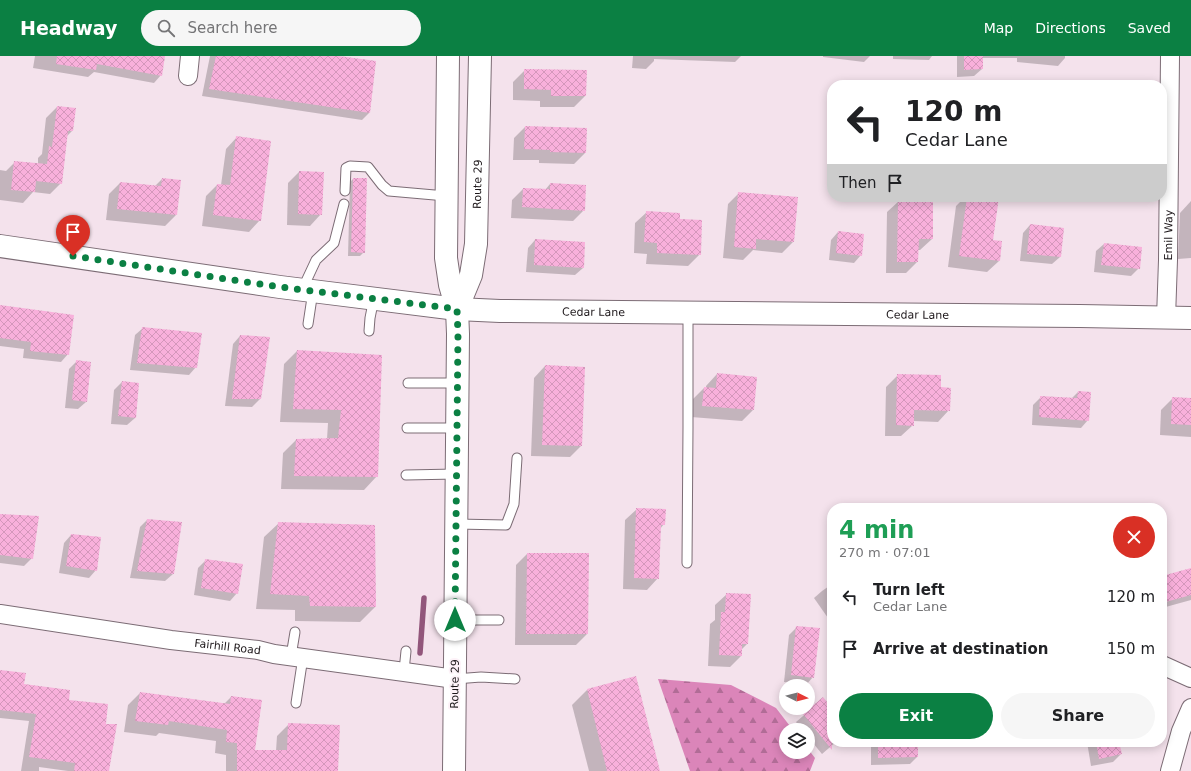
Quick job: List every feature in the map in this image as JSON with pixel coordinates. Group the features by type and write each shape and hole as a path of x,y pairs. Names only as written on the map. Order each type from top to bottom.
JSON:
{"main road":[{"name":"Route 29","path":"448,56 446,258 450,285 457,309 458,334 454,771"},
{"name":"Route 29","path":"457,309 471,275 476,244 480,56"},
{"name":"Cedar Lane","path":"0,246 307,290 457,309 500,311 1191,318"}],"street":[{"path":"188,76 190,56"},
{"name":"Emil Way","path":"1166,318 1170,56"},
{"name":"Fairhill Road","path":"0,614 171,640 258,650 274,654 455,679"},
{"path":"1167,667 1191,678"},
{"path":"1170,771 1181,731 1191,708"}],"lane":[{"path":"345,191 346,168 350,166 368,167 382,185 390,192 446,196"},
{"path":"308,324 307,290 316,260 334,244 344,204"},
{"path":"369,331 374,298"},
{"path":"687,563 688,313"},
{"path":"408,383 458,383"},
{"path":"407,428 457,428"},
{"path":"456,524 506,525 514,504 517,458"},
{"path":"406,475 456,474"},
{"path":"455,620 500,620"},
{"path":"295,632 297,657 296,703"},
{"path":"404,672 406,651"},
{"path":"455,679 515,679"}],"green space":[{"path":"658,679 731,685 776,708 779,712 779,715 781,715 788,723 779,723 779,759 815,759 810,771 690,771"}],"building":[{"path":"57,56 165,56 162,76 97,64 96,70 56,64"},
{"path":"216,56 339,56 376,61 370,113 209,89"},
{"path":"964,56 983,56 983,69 964,70"},
{"path":"524,69 587,70 586,96 551,96 551,90 524,89"},
{"path":"57,106 76,108 73,131 68,131 62,184 36,181 35,192 11,190 14,161 47,164 49,146 52,147"},
{"path":"525,126 587,128 586,153 550,152 550,150 524,149"},
{"path":"236,136 271,141 261,221 213,215 217,184 230,185"},
{"path":"299,171 324,172 322,215 298,214"},
{"path":"162,178 181,180 177,215 117,209 120,182 161,186"},
{"path":"353,178 367,178 365,253 351,252"},
{"path":"550,183 586,185 585,211 522,207 523,188 550,189"},
{"path":"738,192 798,197 794,242 756,239 756,249 734,247"},
{"path":"898,202 933,202 933,239 919,239 918,262 897,262"},
{"path":"966,202 998,202 993,240 1002,241 1000,261 959,256"},
{"path":"646,211 680,213 680,219 702,220 701,255 657,253 657,243 644,242"},
{"path":"1030,224 1064,228 1061,257 1027,254"},
{"path":"838,231 864,234 862,256 836,253"},
{"path":"535,239 585,242 584,268 534,265"},
{"path":"1104,243 1142,247 1140,269 1101,265"},
{"path":"0,305 74,315 69,355 30,351 31,342 0,338"},
{"path":"142,327 202,333 197,368 137,363"},
{"path":"240,335 270,337 261,399 232,399"},
{"path":"297,350 382,355 378,477 294,476 296,439 338,438 341,410 293,409"},
{"path":"76,360 91,362 87,402 72,400"},
{"path":"545,365 585,367 582,446 542,445"},
{"path":"717,373 757,377 754,410 702,406 704,387 716,388"},
{"path":"897,374 941,375 941,387 951,388 950,411 914,410 914,426 896,425"},
{"path":"122,381 139,383 136,418 118,416"},
{"path":"1078,391 1091,392 1089,421 1039,417 1040,396 1077,398"},
{"path":"1172,397 1191,398 1191,425 1171,424"},
{"path":"636,508 666,509 665,525 661,525 659,579 634,578"},
{"path":"0,514 39,516 33,559 0,555"},
{"path":"147,519 182,522 174,574 137,571"},
{"path":"278,522 375,525 376,607 310,606 309,596 270,594"},
{"path":"71,534 101,537 97,571 66,566"},
{"path":"527,553 589,553 588,634 526,634"},
{"path":"205,559 243,564 238,594 201,588"},
{"path":"1191,568 1191,595 1167,602 1167,575"},
{"path":"726,593 751,594 748,644 742,644 742,656 719,655 721,612 725,612"},
{"path":"796,626 820,628 814,678 791,675"},
{"path":"0,670 26,673 24,684 70,690 69,700 108,704 106,724 117,724 109,771 74,771 75,763 29,757 36,714 0,710"},
{"path":"636,676 660,771 607,771 587,689"},
{"path":"140,692 230,704 231,696 262,700 255,750 287,750 288,723 340,725 338,771 237,771 237,743 226,742 227,730 169,721 168,725 135,721"},
{"path":"823,697 827,702 827,744 815,729 815,723 810,723 804,715 815,715 815,704"},
{"path":"878,747 918,747 918,757 878,758"},
{"path":"1097,747 1120,747 1122,754 1099,759"}],"waterway":[{"path":"420,653 424,598"}],"route":[{"path":"73,256 280,287 457,309 455,620"}]}
